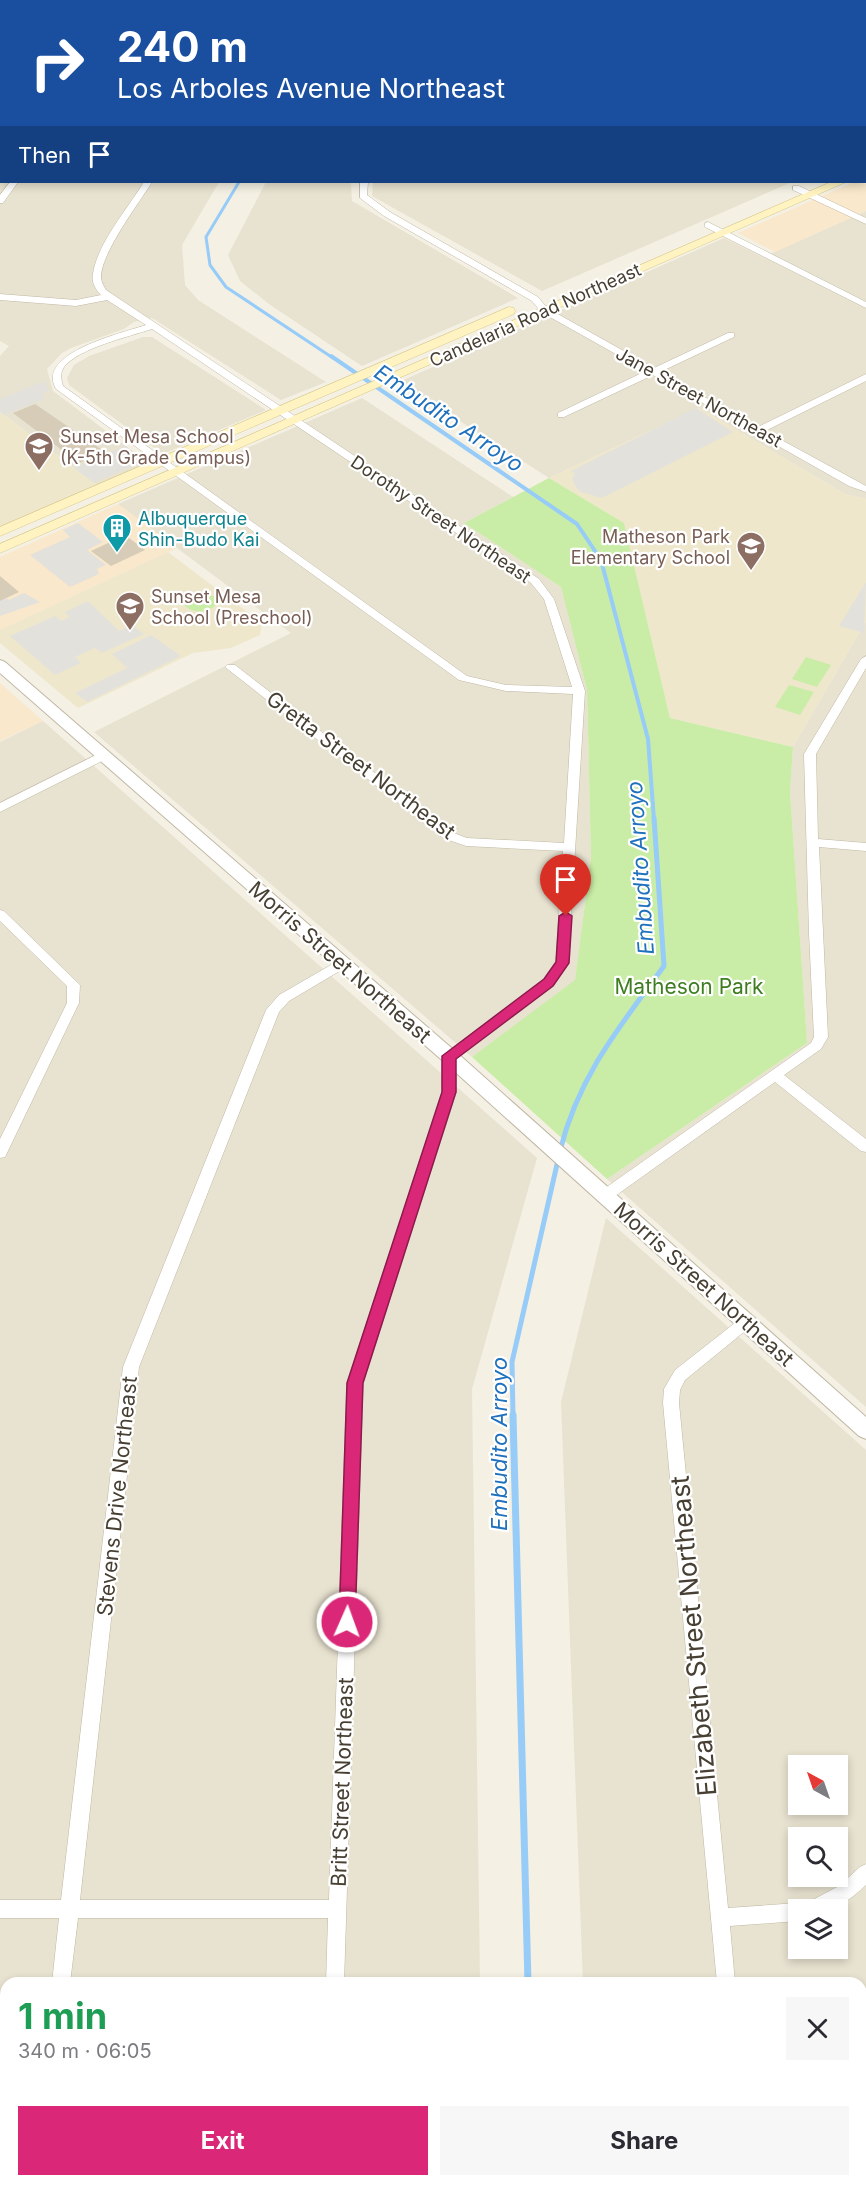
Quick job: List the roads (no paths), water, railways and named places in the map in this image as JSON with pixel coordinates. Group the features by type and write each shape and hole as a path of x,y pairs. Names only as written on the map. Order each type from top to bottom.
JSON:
{"main road":[{"name":"Candelaria Road Northeast","path":"665,244 796,188 835,183"},
{"name":"Candelaria Road Northeast","path":"0,549 724,233 810,188"},
{"name":"Candelaria Road Northeast","path":"0,532 541,297"}],"street":[{"path":"0,201 13,183"},
{"path":"0,297 76,303 107,297 97,281 99,269 109,247 147,183"},
{"path":"364,183 363,196 373,205 541,297"},
{"path":"810,188 866,221"},
{"path":"708,225 866,305"},
{"name":"Dorothy Street Northeast","path":"107,297 535,581 549,599 579,691"},
{"name":"Jane Street Northeast","path":"541,297 544,310 853,484 866,489"},
{"path":"152,326 72,357 62,364 56,379 63,392 464,678 482,685 505,688 579,691 562,963 541,989 449,1056"},
{"path":"561,416 731,335"},
{"path":"759,430 866,377"},
{"path":"606,1195 816,1046 820,1037 810,754 866,659"},
{"name":"Morris Street Northeast","path":"0,665 449,1056 866,1430"},
{"name":"Gretta Street Northeast","path":"231,667 447,835 466,842 570,847"},
{"path":"0,808 102,756"},
{"path":"813,843 866,847"},
{"path":"0,914 74,985 73,1003 0,1153"},
{"name":"Stevens Drive Northeast","path":"63,1977 131,1367 273,1010 284,998 343,963"},
{"name":"Britt Street Northeast","path":"335,1977 355,1383 449,1092 449,1056"},
{"path":"776,1076 866,1148"},
{"name":"Elizabeth Street Northeast","path":"725,1977 671,1403 672,1389 680,1375 746,1323"},
{"path":"831,1899 845,1892 866,1873"},
{"path":"0,1909 337,1909"},
{"path":"720,1918 788,1913"}],"waterway":[{"name":"Embudito Arroyo","path":"238,183 206,237 210,265 226,287 333,358"},
{"name":"Embudito Arroyo","path":"331,356 577,524 601,560 648,739 654,820"},
{"name":"Embudito Arroyo","path":"560,1151 568,1124 589,1076 602,1053 664,966 654,818"},
{"name":"Embudito Arroyo","path":"513,1416 512,1362 558,1160"},
{"name":"Embudito Arroyo","path":"513,1415 528,1977"}],"place":[{"name":"Sunset Mesa School (K-5th Grade Campus)","path":"39,472"},
{"name":"Albuquerque Shin-Budo Kai","path":"117,554"},
{"name":"Matheson Park Elementary School","path":"751,572"},
{"name":"Sunset Mesa School (Preschool)","path":"130,632"}],"park label":[{"name":"Matheson Park","path":"689,986"}]}
